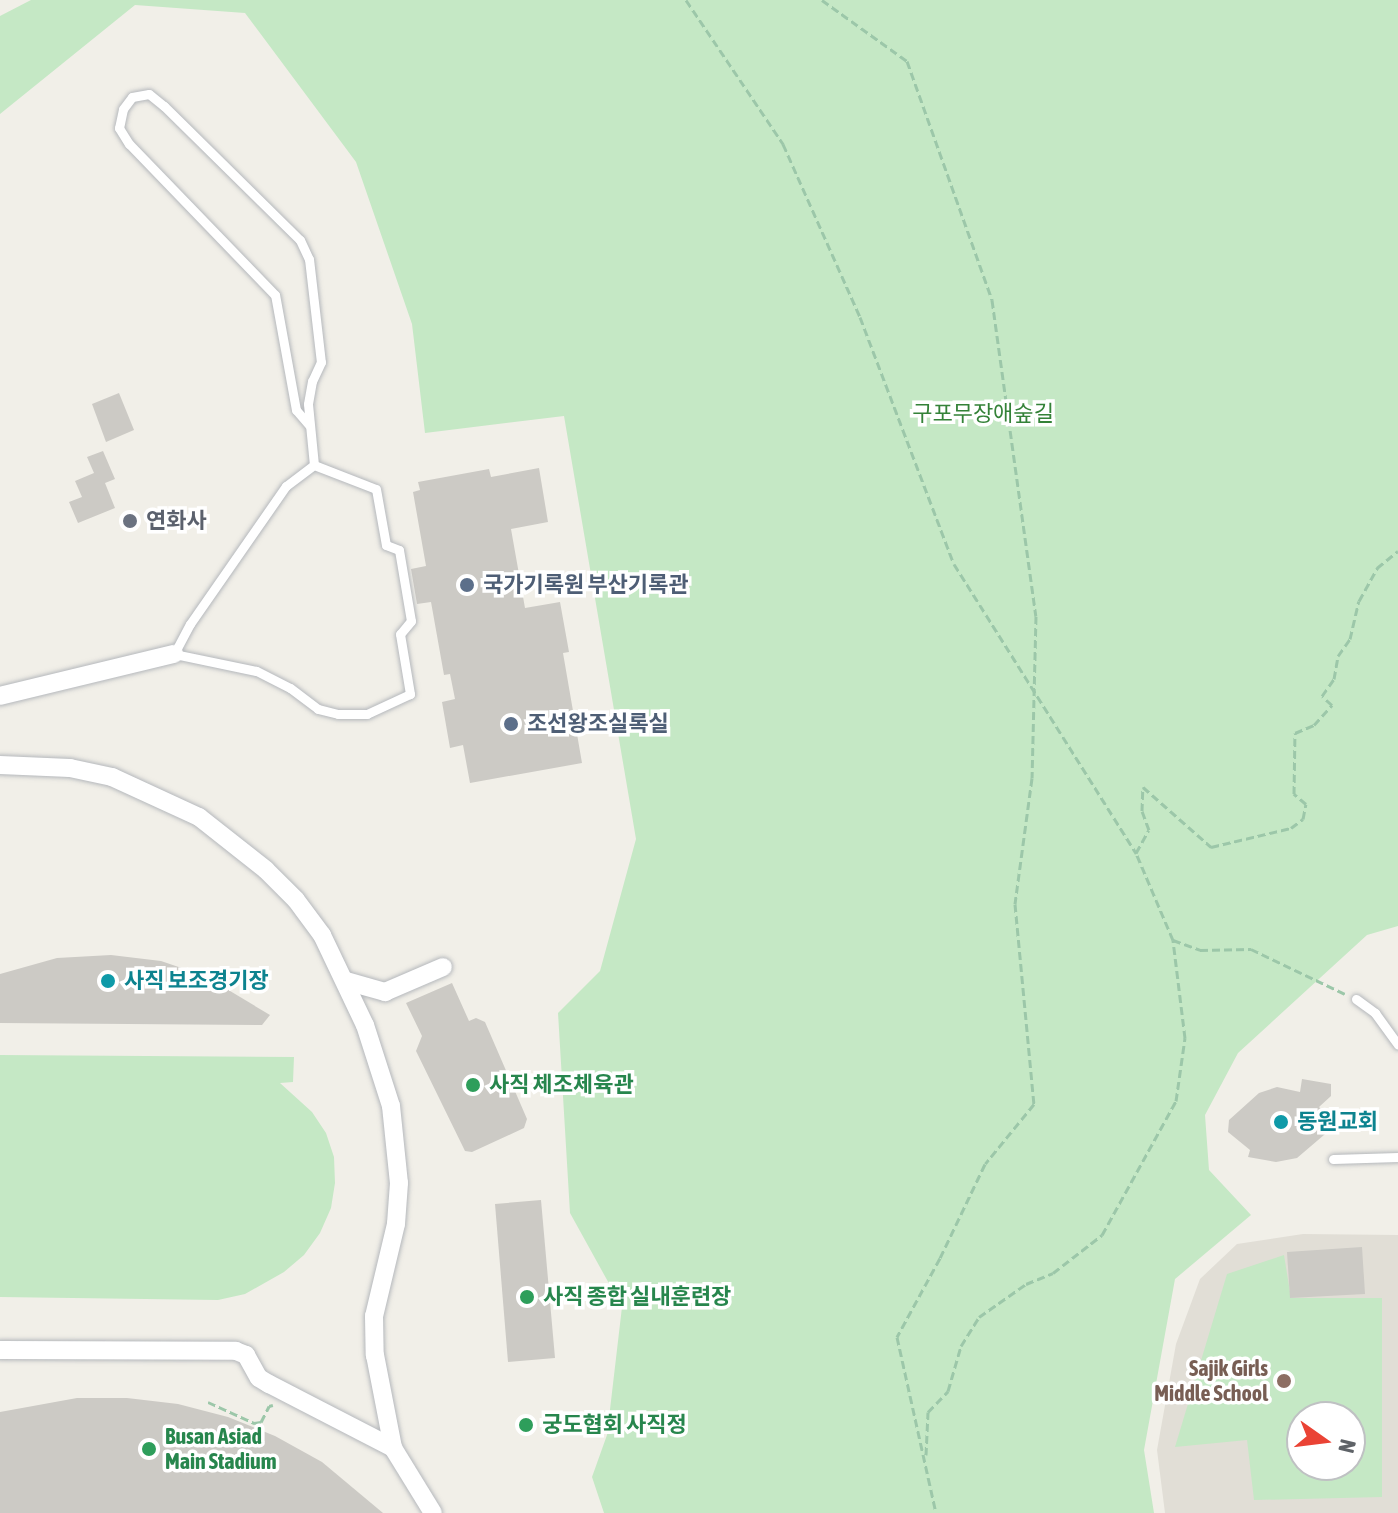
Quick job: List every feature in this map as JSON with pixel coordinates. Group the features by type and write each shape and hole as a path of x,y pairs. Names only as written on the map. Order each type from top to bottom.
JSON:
{"street":[{"path":"0,696 174,654"},
{"path":"0,765 70,768 112,777 199,817 232,840 296,900 322,935 346,981 381,1064 398,1147 396,1224 374,1316 375,1355 393,1448 433,1513"},
{"path":"346,981 385,992 443,967"},
{"path":"0,1350 236,1351 246,1355 259,1378 393,1448"}],"lane":[{"path":"310,426 296,410 275,295 129,144 119,128 123,109 132,97 149,94 164,106 300,240 309,259 321,362 312,381 310,426 314,465"},
{"path":"314,465 376,489 386,545 399,550 411,621 400,634 410,694 367,714 338,714 318,709 290,688 256,671 174,654 190,624 286,486 314,465"},
{"path":"1356,999 1375,1013 1398,1045"},
{"path":"1333,1159 1398,1157"}],"path":[{"path":"686,0 783,144 860,317 954,564 1136,853 1173,940 1185,1038 1176,1101 1102,1235 1053,1273 1026,1284 979,1317 961,1346 948,1391 928,1412 926,1461"},
{"path":"822,0 907,61 992,300 1036,616 1032,778 1015,904 1034,1104 985,1164 940,1258 897,1337 936,1513"},
{"path":"1136,853 1149,830 1142,811 1143,787 1211,847 1291,828 1303,819 1306,804 1294,794 1295,733 1314,725 1332,705 1322,696 1334,679 1338,656 1350,639 1359,601 1377,568 1398,551"},
{"path":"1173,940 1200,950 1251,949 1356,999"},
{"path":"208,1402 254,1423 261,1422 269,1406 277,1404"}],"shaded area":[{"name":"Sajik Girls Middle School","path":"1303,1234 1398,1235 1398,1513 1165,1513 1157,1450 1176,1344 1200,1279 1237,1244"}],"green space":[{"name":"구포무장애숲길","path":"31,0 1398,0 1398,926 1367,935 1238,1053 1205,1115 1209,1170 1251,1215 1175,1279 1144,1450 1154,1513 604,1513 592,1477 607,1435 622,1307 570,1213 558,1013 600,971 636,839 564,416 425,433 412,324 356,162 245,13 135,5 0,114 0,16"},
{"path":"0,1055 294,1057 293,1082 280,1083 312,1112 326,1133 334,1157 335,1183 331,1208 320,1233 304,1255 284,1272 245,1294 218,1300 0,1297"},
{"path":"1284,1255 1291,1298 1382,1298 1382,1497 1254,1500 1247,1440 1175,1447 1227,1274"}],"building":[{"path":"119,393 134,430 106,442 92,404"},
{"path":"103,451 115,479 105,483 115,508 78,523 69,502 82,497 75,481 94,473 87,457"},
{"name":"국가기록원 부산기록관","path":"539,468 548,522 511,529 525,608 560,602 569,652 563,653 582,763 470,783 463,745 450,748 442,702 455,699 450,674 444,675 431,602 417,604 411,569 426,566 413,492 420,490 418,482 489,469 491,477"},
{"name":"사직 보조경기장","path":"111,955 161,961 205,976 270,1015 262,1025 0,1023 0,974 57,958"},
{"name":"사직 체조체육관","path":"452,983 469,1021 476,1018 485,1022 527,1119 524,1128 472,1152 465,1151 416,1051 422,1036 406,1003"},
{"name":"동원교회","path":"1302,1079 1331,1084 1331,1096 1319,1107 1334,1123 1331,1129 1297,1158 1276,1162 1248,1157 1250,1150 1228,1132 1229,1120 1259,1093 1277,1087 1300,1092"},
{"name":"사직 종합 실내훈련장","path":"541,1200 555,1358 508,1362 495,1204"},
{"path":"1362,1247 1365,1294 1290,1298 1287,1252"},
{"name":"Busan Asiad Main Stadium","path":"77,1398 127,1398 178,1404 228,1417 275,1436 322,1462 383,1513 0,1513 0,1412"}],"place":[{"name":"연화사","path":"130,521"},
{"name":"국가기록원 부산기록관","path":"467,585"},
{"name":"조선왕조실록실","path":"511,724"},
{"name":"사직 보조경기장","path":"108,981"},
{"name":"사직 체조체육관","path":"473,1085"},
{"name":"동원교회","path":"1281,1122"},
{"name":"사직 종합 실내훈련장","path":"527,1297"},
{"name":"Sajik Girls Middle School","path":"1284,1381"},
{"name":"궁도협회 사직정","path":"526,1425"},
{"name":"Busan Asiad Main Stadium","path":"149,1449"}]}
